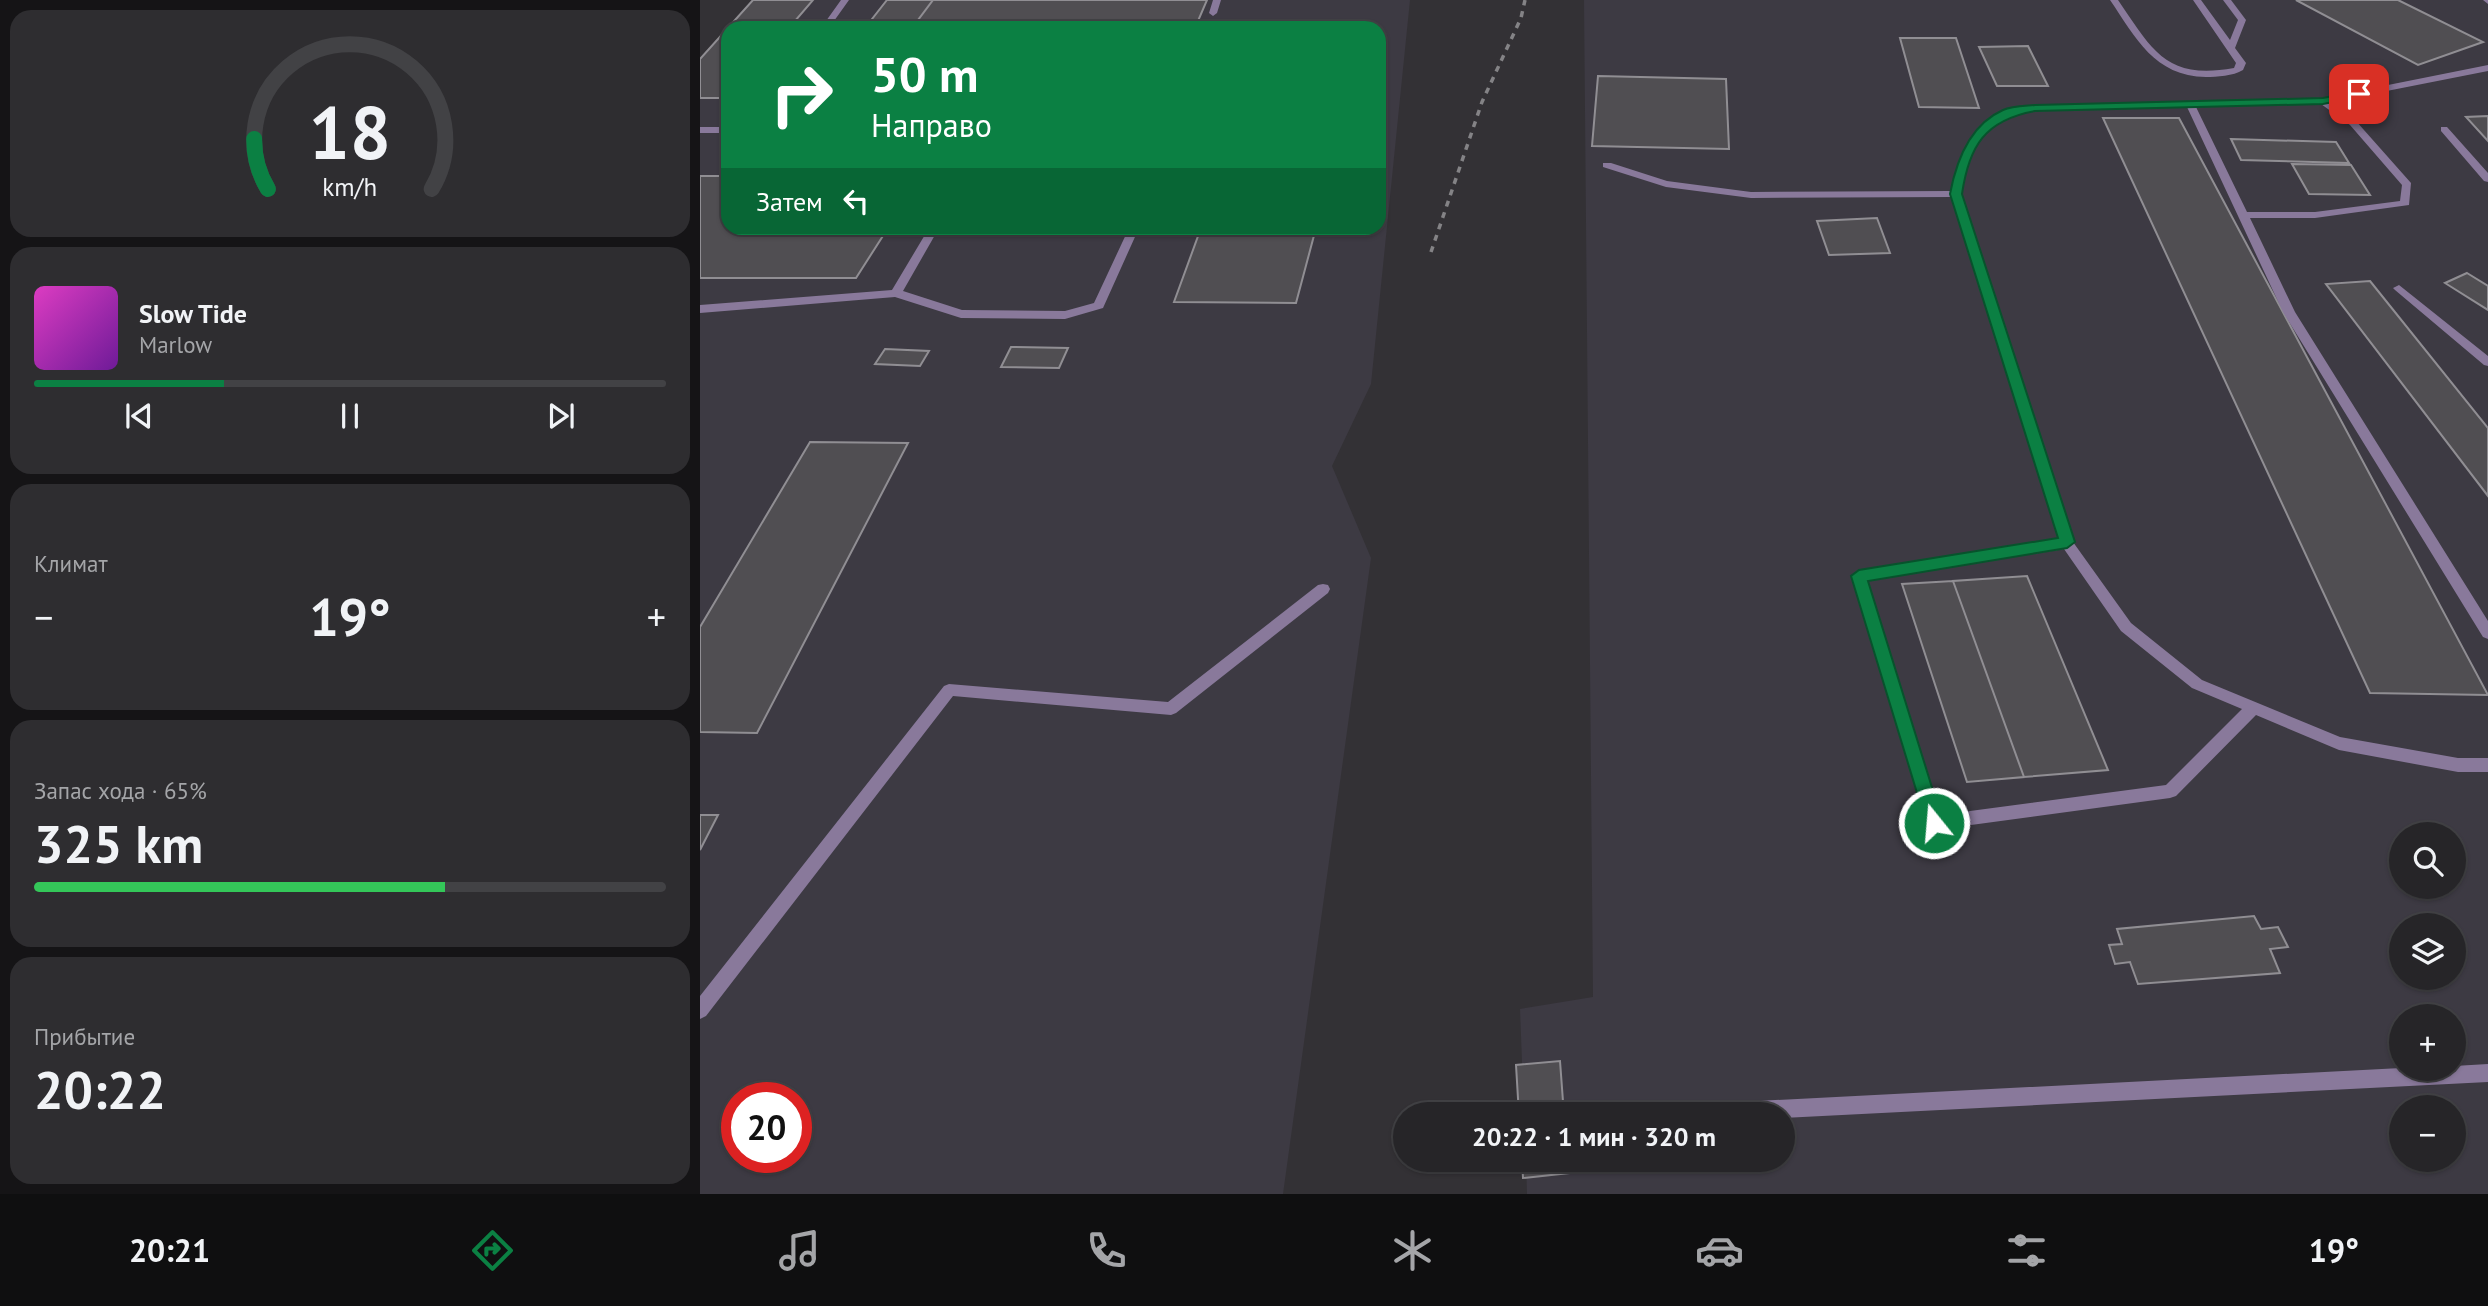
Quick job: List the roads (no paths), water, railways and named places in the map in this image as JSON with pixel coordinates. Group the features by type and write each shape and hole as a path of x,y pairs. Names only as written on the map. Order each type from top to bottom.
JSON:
{"lane":[{"path":"830,21 845,0"},
{"path":"1213,13 1217,0"},
{"path":"2114,0 2156,60 2192,75 2216,75 2238,70 2241,63 2197,0"},
{"path":"2227,0 2242,20 2231,48"},
{"path":"2488,68 2323,101 2035,108 2006,113 1984,130 1968,150 1956,194 2067,542 2126,626 2197,684 2339,743 2458,765 2488,765"},
{"path":"2242,215 2315,215 2405,203 2407,185 2353,123 2323,101"},
{"path":"2190,104 2290,312 2488,633"},
{"path":"2444,129 2488,179"},
{"path":"700,130 721,130"},
{"path":"1607,165 1666,184 1751,195 1956,194"},
{"path":"896,293 930,235"},
{"path":"700,309 896,293 961,314 1065,315 1099,305 1131,235"},
{"path":"2399,288 2488,362"},
{"path":"2067,542 1859,576 1934,823 2170,791 2253,708"},
{"path":"700,1010 950,690 1171,709 1323,589"},
{"path":"1795,1108 2488,1073"}],"railway":[{"path":"1431,252 1482,102 1521,18 1525,0"}]}
